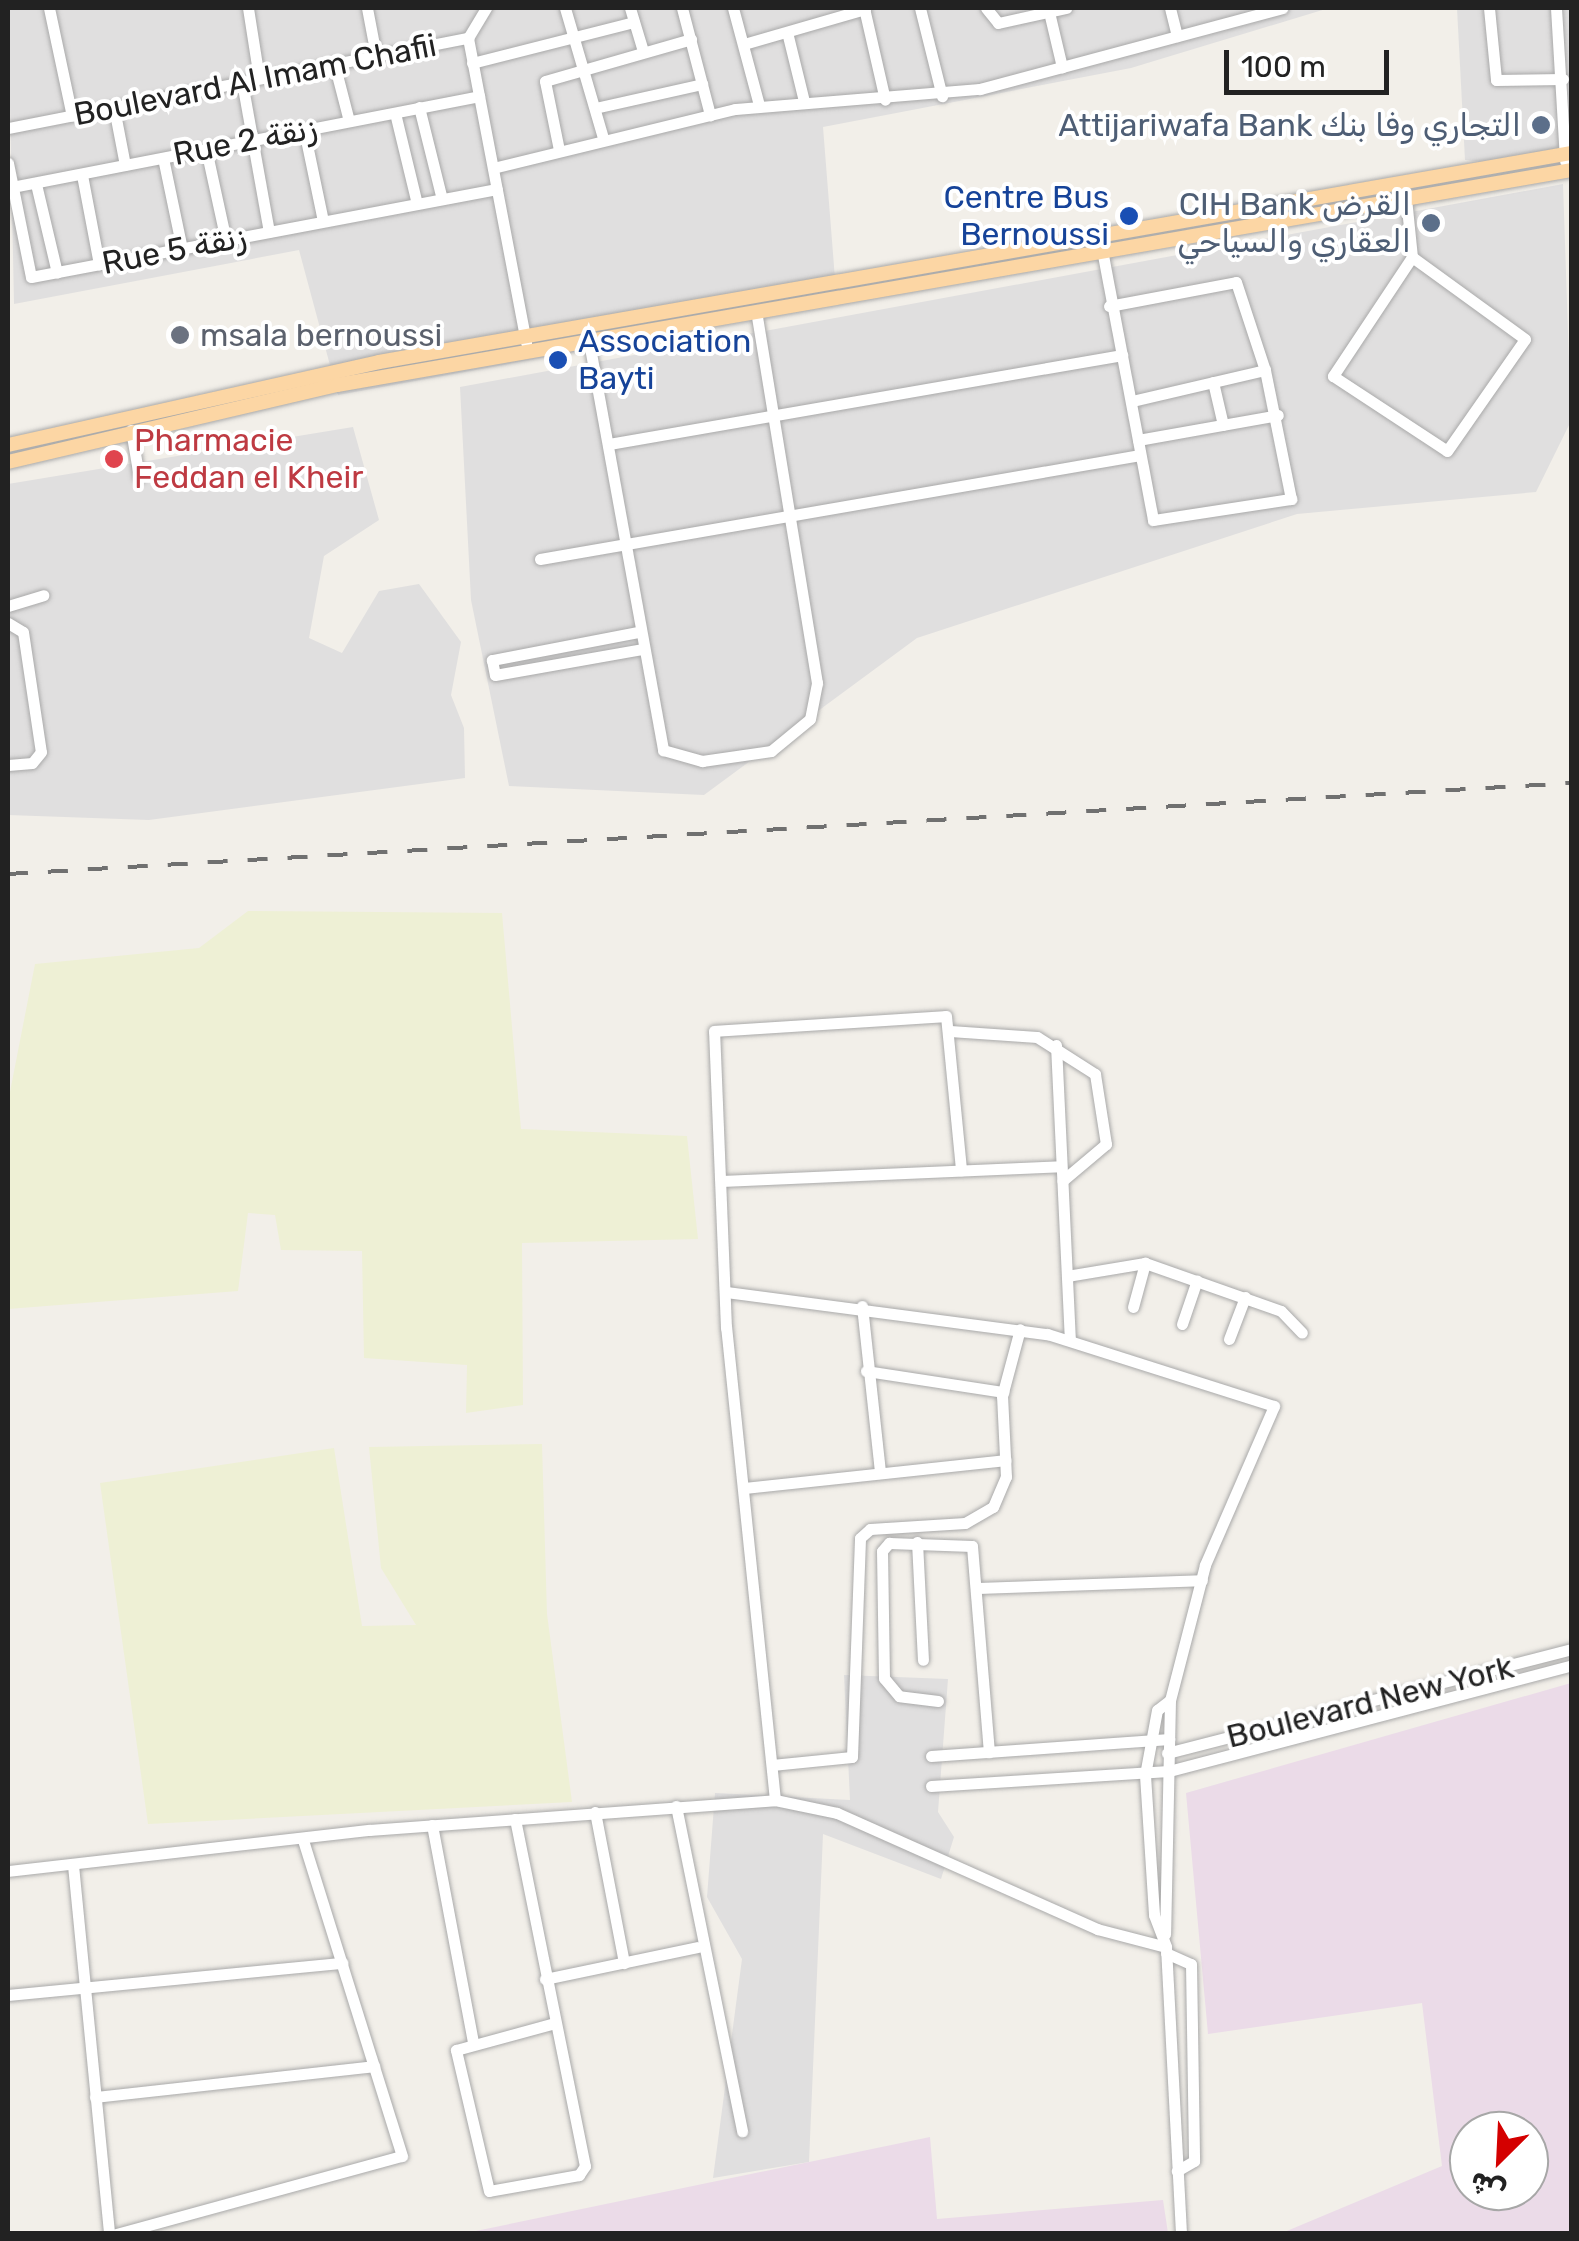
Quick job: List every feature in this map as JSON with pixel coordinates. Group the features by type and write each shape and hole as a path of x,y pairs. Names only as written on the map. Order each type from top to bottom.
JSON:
{"main road":[{"path":"8,446 195,398 526,343 1099,234 1568,153"},
{"path":"8,462 131,430 526,343 590,342 1568,170"}],"street":[{"path":"49,8 72,116"},
{"path":"248,8 259,78"},
{"path":"367,8 376,55"},
{"name":"Boulevard Al Imam Chafii","path":"8,128 468,38 486,8"},
{"path":"565,8 603,138"},
{"path":"630,8 642,51"},
{"path":"682,8 710,115"},
{"path":"733,8 760,105"},
{"path":"744,44 864,8 885,100"},
{"path":"920,8 942,96"},
{"path":"986,8 993,23 1066,8"},
{"path":"1170,8 1177,36"},
{"path":"493,168 603,138 760,105 942,96 1282,8"},
{"path":"1489,8 1496,80 1563,79"},
{"path":"1556,8 1565,27 1563,79 1568,170"},
{"path":"1050,12 1062,67"},
{"path":"472,63 634,22"},
{"path":"787,32 804,101"},
{"path":"468,38 526,343"},
{"path":"560,150 545,80 691,39"},
{"path":"334,63 349,121"},
{"path":"242,82 269,232"},
{"path":"595,108 702,84"},
{"name":"Rue 2 زنقة","path":"12,188 479,96"},
{"path":"419,107 442,195"},
{"path":"114,108 125,165"},
{"path":"395,112 416,200"},
{"path":"304,130 323,221"},
{"path":"206,149 226,241"},
{"path":"162,158 182,250"},
{"path":"8,164 12,188"},
{"path":"82,175 99,264"},
{"path":"36,184 57,273"},
{"name":"Rue 5 زنقة","path":"12,188 26,273 57,273 416,200 497,188"},
{"path":"1406,198 1412,257 1333,376 1446,450 1525,339 1412,257"},
{"path":"1099,234 1109,306 1132,401 1153,520 1288,502 1294,490 1278,415 1236,282 1109,306"},
{"path":"590,342 638,632 660,737 672,757 771,751 800,734 817,683 756,312"},
{"path":"609,444 1122,356"},
{"path":"1132,401 1265,370"},
{"path":"1213,382 1222,425"},
{"path":"1138,440 1278,415"},
{"path":"131,430 139,477"},
{"path":"540,559 1140,455"},
{"path":"8,591 10,605 43,595"},
{"path":"8,623 23,632 41,752 32,763 8,765"},
{"path":"638,632 492,660 495,675 642,649"},
{"path":"556,648 559,664"},
{"path":"775,1800 726,1292 718,1028 940,1014 950,1031 961,1170"},
{"path":"950,1031 1021,1032 1056,1045 1099,1080 1107,1139 1062,1181"},
{"path":"1056,1045 1070,1339"},
{"path":"722,1180 1062,1166"},
{"path":"1067,1276 1144,1263 1281,1311 1302,1332"},
{"path":"1133,1307 1144,1263"},
{"path":"1182,1324 1198,1280"},
{"path":"726,1292 862,1306 1070,1339 1274,1406 1202,1580 1170,1700 1166,1945 1181,2234"},
{"path":"1229,1339 1245,1297"},
{"path":"862,1306 880,1473"},
{"path":"772,1765 852,1757 847,1690 861,1535 980,1518 1002,1493 1006,1460 1004,1392 1020,1329"},
{"path":"866,1370 1004,1392"},
{"path":"744,1488 1006,1460"},
{"path":"917,1542 923,1660"},
{"path":"938,1701 899,1696 883,1673 882,1551 917,1542 969,1543 989,1752"},
{"path":"976,1588 1202,1580"},
{"name":"Boulevard New York","path":"931,1756 1147,1742 1168,1746 1328,1716 1572,1648"},
{"name":"Boulevard New York","path":"931,1786 1169,1771 1332,1733 1572,1665"},
{"path":"1433,1689 1436,1703"},
{"path":"1166,1945 1154,1915 1145,1775 1147,1742 1156,1710 1170,1700"},
{"path":"1328,1716 1332,1733"},
{"path":"8,1871 432,1825 676,1806 775,1800 837,1813 1097,1929 1166,1945 1191,1964 1194,2161 1177,2171"},
{"path":"676,1806 698,1947 742,2131"},
{"path":"595,1812 624,1963"},
{"path":"515,1819 585,2162 579,2175 483,2186 456,2054 473,2040 555,2023"},
{"path":"432,1825 473,2040"},
{"path":"73,1865 112,2234 395,2164 402,2156 302,1841"},
{"path":"545,1980 698,1947"},
{"path":"8,1994 342,1962"},
{"path":"95,2097 374,2066"}],"shaded area":[{"path":"8,8 1329,8 1131,68 823,127 837,304 338,395 299,250 14,304"},
{"path":"1457,8 1571,8 1571,172 1465,160"},
{"path":"1563,184 1571,421 1536,492 1297,514 917,638 704,795 509,786 471,600 460,387"},
{"path":"353,427 379,520 324,556 309,638 342,653 379,591 419,584 461,642 451,695 464,728 465,778 149,820 8,815 8,484"},
{"path":"844,1675 948,1679 938,1812 954,1837 941,1879 823,1834 809,2162 713,2178 742,1959 707,1897 715,1793 850,1800"},
{"path":"1571,1683 1571,2233 1282,2233 1442,2166 1422,2003 1208,2034 1186,1793"},
{"path":"930,2137 937,2219 1163,2200 1168,2233 466,2233"}],"green space":[{"path":"248,911 502,913 521,1129 687,1136 698,1239 522,1243 523,1405 466,1413 467,1365 364,1358 362,1251 281,1250 275,1215 248,1213 238,1291 8,1309 8,1102 35,964 199,948"},
{"path":"542,1444 547,1614 572,1802 148,1824 100,1483 334,1448 362,1626 416,1625 381,1568 369,1447"}],"railway":[{"path":"8,874 1572,783"}],"place":[{"name":"Attijariwafa Bank التجاري وفا بنك","path":"1541,125"},
{"name":"Centre Bus Bernoussi","path":"1129,216"},
{"name":"CIH Bank القرض العقاري والسياحي","path":"1431,223"},
{"name":"msala bernoussi","path":"180,335"},
{"name":"Association Bayti","path":"558,360"},
{"name":"Pharmacie Feddan el Kheir","path":"114,459"}]}
